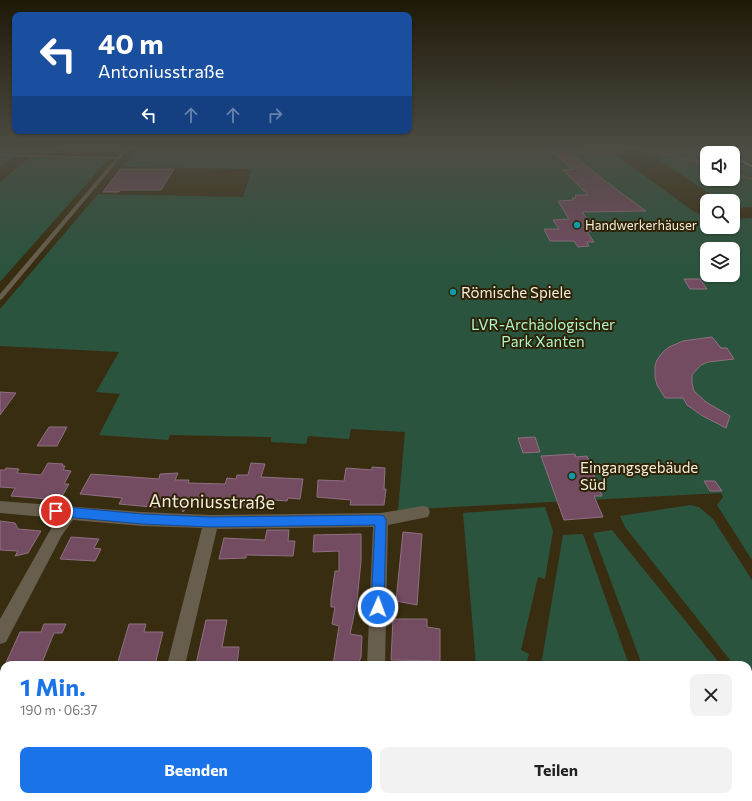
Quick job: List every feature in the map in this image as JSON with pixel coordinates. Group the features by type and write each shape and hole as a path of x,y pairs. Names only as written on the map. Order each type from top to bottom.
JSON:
{"street":[{"name":"Antoniusstraße","path":"0,507 142,519 211,522 380,520 423,512"},
{"path":"0,636 57,530 70,512"},
{"path":"376,661 380,520"},
{"path":"177,661 211,522"}],"lane":[{"path":"0,298 96,185"}],"green space":[{"path":"0,185 85,185 0,282"},
{"name":"LVR-Archäologischer Park Xanten","path":"247,185 658,185 693,211 700,214 700,234 740,234 740,219 752,218 752,560 717,505 723,497 721,493 398,510 405,432 351,429 349,439 308,436 306,444 271,442 271,437 170,435 168,440 99,435 120,394 96,392 119,352 0,346 0,309 98,194 243,197"},
{"path":"697,185 752,185 752,207 740,208 740,194 710,194"},
{"path":"690,505 699,507 713,519 752,580 752,661 731,661 625,527 620,516"},
{"path":"545,507 553,531 545,579 538,577 521,650 529,654 527,661 476,661 463,513"},
{"path":"612,530 718,661 641,661 593,533"},
{"path":"583,534 628,661 542,661 563,535"}],"building":[{"path":"108,185 164,185 161,190 121,190 119,192 103,192"},
{"path":"578,185 611,185 646,211 582,212 597,231 587,232 594,242 587,242 589,246 578,247 574,241 550,241 544,229 559,229 553,220 569,219 558,201 574,200 572,198 576,198 575,195 588,195"},
{"path":"684,279 700,279 700,282 702,282 707,289 690,289"},
{"path":"712,337 721,348 727,348 734,359 708,362 701,365 692,375 692,383 694,391 706,402 730,416 726,428 701,415 687,405 683,398 665,398 657,385 655,377 655,366 657,360 669,347 683,341"},
{"path":"0,392 16,393 0,415"},
{"path":"49,427 67,427 57,446 37,446"},
{"path":"535,437 540,452 523,453 518,438"},
{"name":"Eingangsgebäude Süd","path":"575,454 576,457 587,456 602,496 594,496 603,517 564,520 541,456"},
{"path":"48,463 63,464 62,466 65,466 63,470 71,471 64,484 69,484 60,500 11,496 15,488 0,487 0,470 5,470 6,468 19,469 17,473 41,475"},
{"path":"251,463 265,464 261,477 303,479 300,499 288,498 287,501 247,498 245,506 190,504 183,512 180,504 165,504 163,508 119,504 122,498 80,494 91,474 159,479 160,474 178,473 175,480 189,480 188,483 225,484 227,478 236,479 237,475 248,475"},
{"path":"372,467 385,468 384,489 386,489 384,505 350,505 351,500 317,497 318,480 344,481 346,468 372,470"},
{"path":"704,481 715,481 722,491 710,491"},
{"path":"0,521 15,523 18,529 41,531 28,553 15,556 18,551 0,550"},
{"path":"267,530 289,530 288,541 295,541 293,556 246,555 246,558 219,559 224,538 265,540"},
{"path":"403,532 422,534 417,605 396,601"},
{"path":"361,534 361,561 357,601 350,634 362,636 360,661 334,661 339,626 332,624 335,607 331,607 331,599 335,571 339,571 339,551 313,552 314,535"},
{"path":"71,537 99,539 94,548 101,549 95,561 60,559"},
{"path":"393,619 427,619 427,627 440,629 440,661 391,660"},
{"path":"206,620 227,620 222,647 239,647 237,661 197,661"},
{"path":"44,624 66,624 62,633 54,633 43,661 7,661 20,632 41,632"},
{"path":"129,624 146,624 144,632 163,632 156,661 118,661"}],"place":[{"name":"Handwerkerhäuser","path":"577,225"},
{"name":"Römische Spiele","path":"453,292"},
{"name":"Eingangsgebäude Süd","path":"572,476"}],"route":[{"path":"56,511 142,519 211,522 380,520 378,607"}]}
